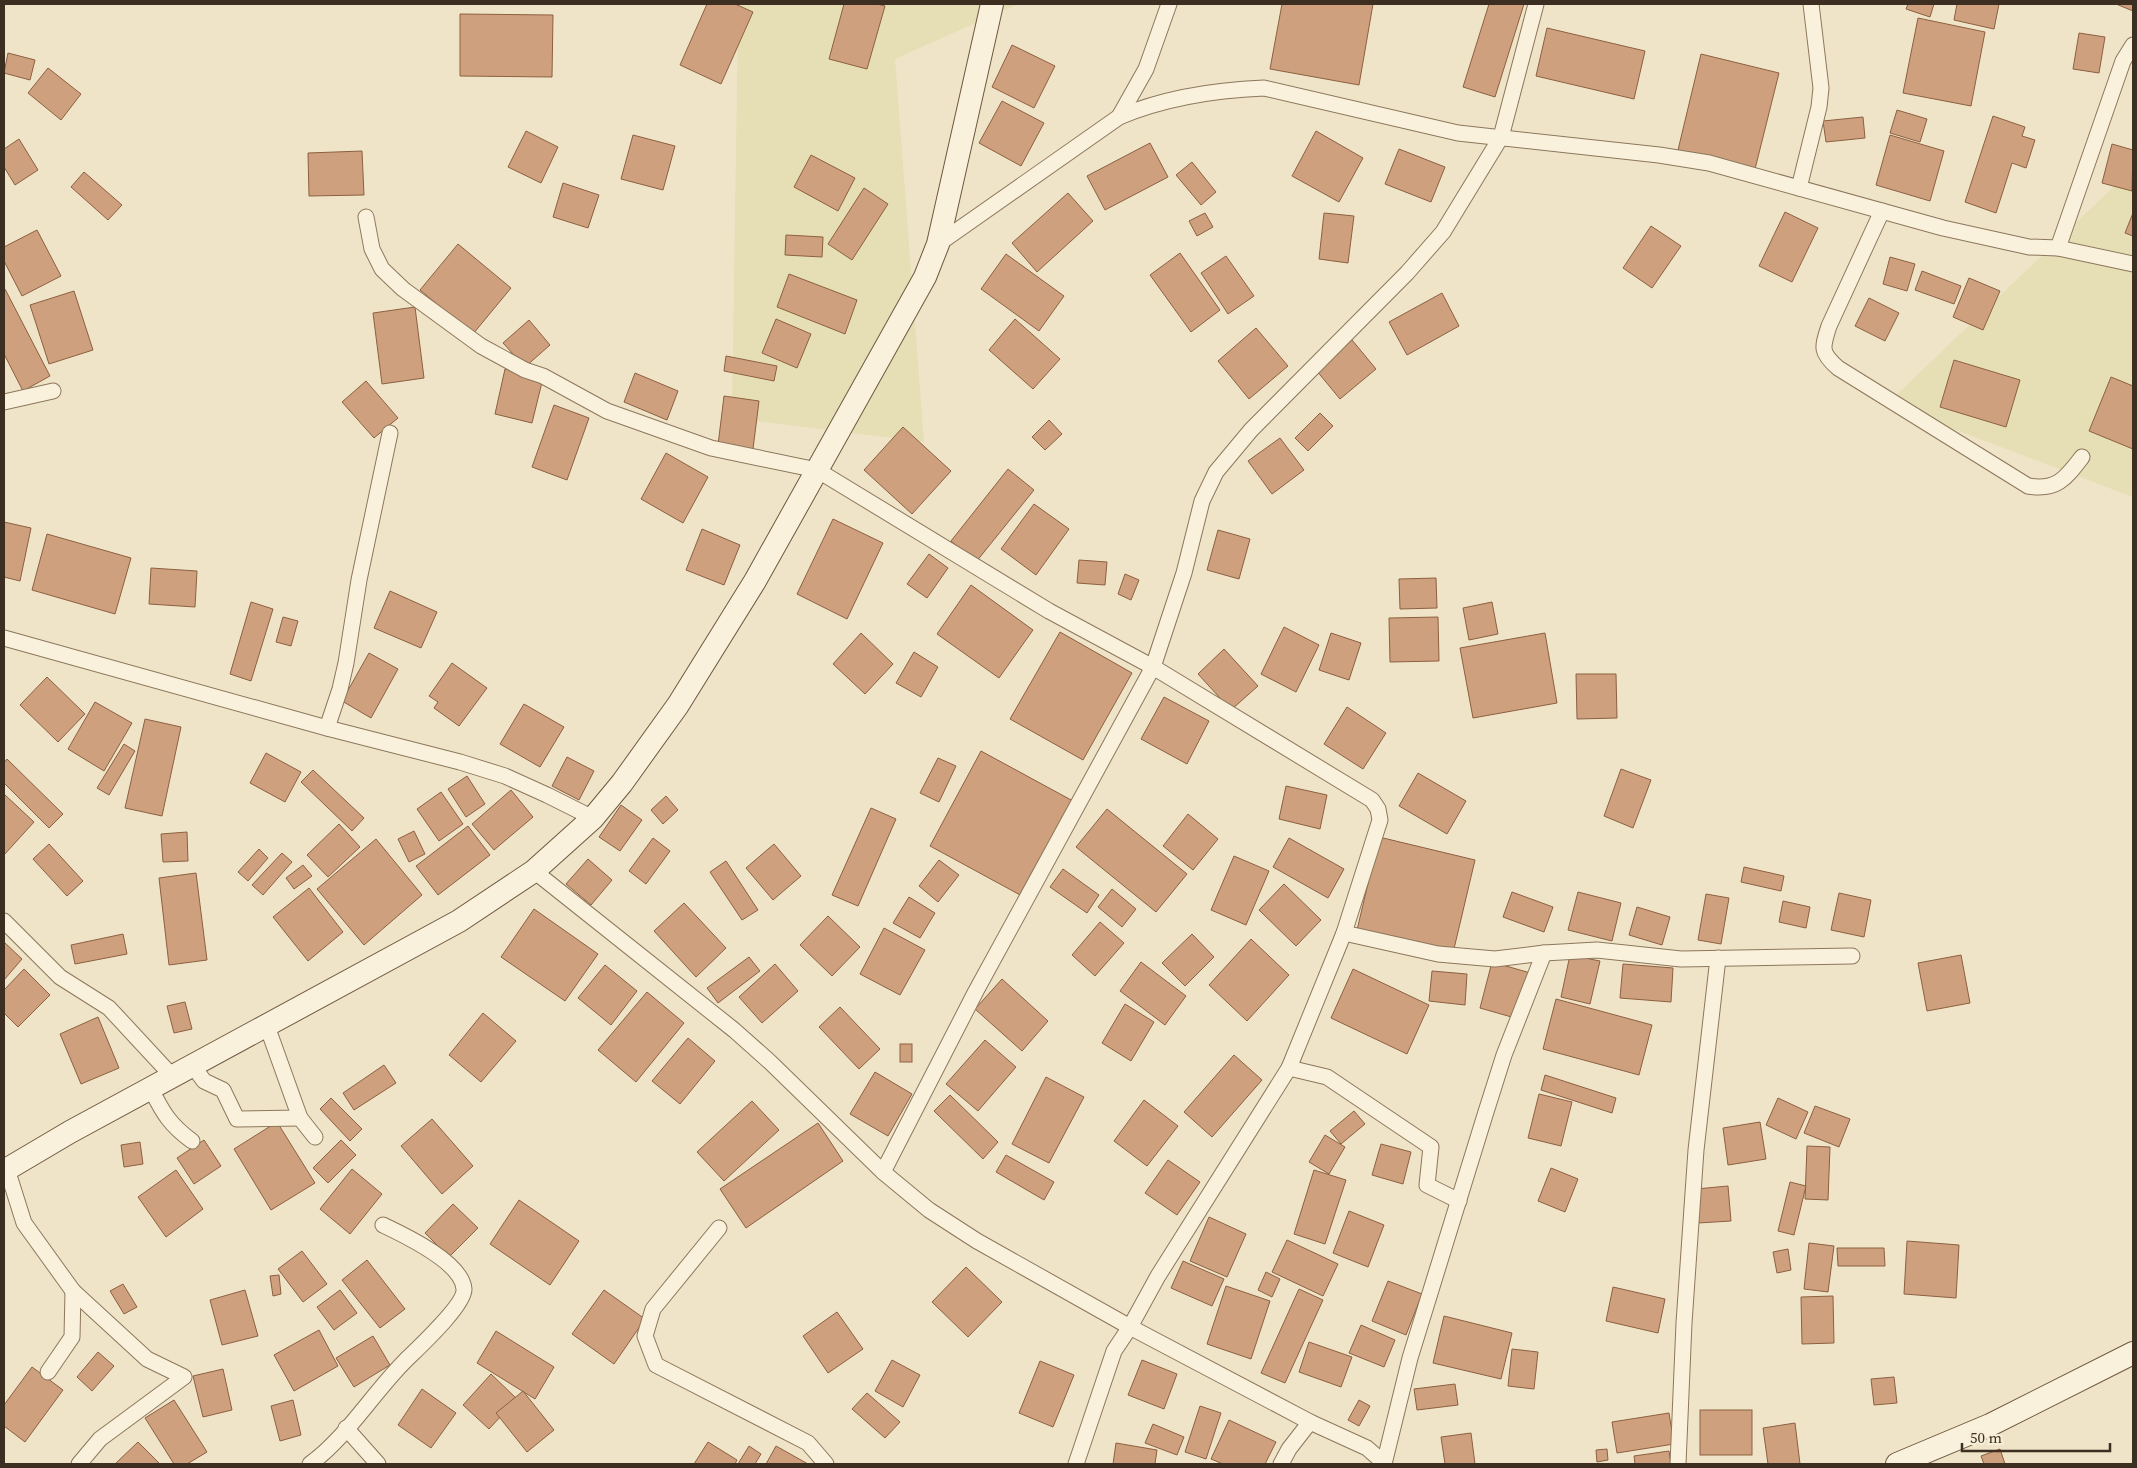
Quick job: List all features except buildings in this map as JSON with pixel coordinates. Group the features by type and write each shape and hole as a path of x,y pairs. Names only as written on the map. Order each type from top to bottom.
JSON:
{"main road":[{"path":"5,1170 70,1132 459,922 534,871 593,818 622,783 678,705 755,581 925,277 938,244 992,4"},
{"path":"1897,1464 1990,1425 2133,1353"}],"street":[{"path":"1118,117 1146,69 1169,4"},
{"path":"883,1172 976,991 1153,667 1184,573 1202,501 1216,472 1251,430 1406,273 1443,232 1501,138 1536,4"},
{"path":"1799,188 1819,107 1821,88 1811,4"},
{"path":"2058,248 2123,61 2133,45"},
{"path":"938,244 1118,117 1144,107 1175,99 1238,89 1264,88 1458,133 1676,158 1709,164 1882,211 2029,247 2058,248 2133,264"},
{"path":"1882,211 1829,326 1823,344 1827,359 1838,368 2028,486 2041,488 2065,479 2082,457"},
{"path":"366,217 372,249 382,269 403,290 481,346 525,370 543,376 607,411 711,448 817,470 1049,610 1153,667 1372,800 1378,809 1380,820 1344,933 1289,1068 1158,1276 1114,1352 1076,1464"},
{"path":"4,402 54,391"},
{"path":"327,728 344,672 359,580 390,433"},
{"path":"4,638 327,728 460,762 505,776 593,818"},
{"path":"534,871 734,1030 770,1062 883,1172 929,1210 977,1241 1130,1327 1310,1422 1367,1448 1384,1464 1410,1358 1458,1201 1504,1056 1544,953"},
{"path":"4,921 60,977 109,1008 173,1077"},
{"path":"1344,933 1438,954 1495,959 1544,953 1597,950 1681,959 1852,956"},
{"path":"1678,1464 1684,1323 1696,1150 1718,958"},
{"path":"267,1026 300,1118 315,1137"},
{"path":"193,1066 204,1081 223,1090 238,1119 300,1118"},
{"path":"1289,1068 1327,1077 1431,1147 1427,1185 1458,1201"},
{"path":"150,1089 163,1113 176,1130 192,1141"},
{"path":"5,1170 24,1224 74,1291 147,1359 184,1377 100,1439 79,1464"},
{"path":"310,1464 346,1428 397,1369 442,1324 463,1297 464,1288 461,1279 443,1259 422,1244 383,1225"},
{"path":"720,1228 653,1309 645,1336 656,1365 808,1443 826,1464"},
{"path":"48,1372 72,1337 74,1291"},
{"path":"1281,1464 1289,1449 1310,1422"},
{"path":"346,1428 378,1464"}],"shaded area":[{"path":"720,4 1018,4 895,59 924,442 732,418 738,18"},
{"path":"2133,168 2133,497 1887,404"}]}
